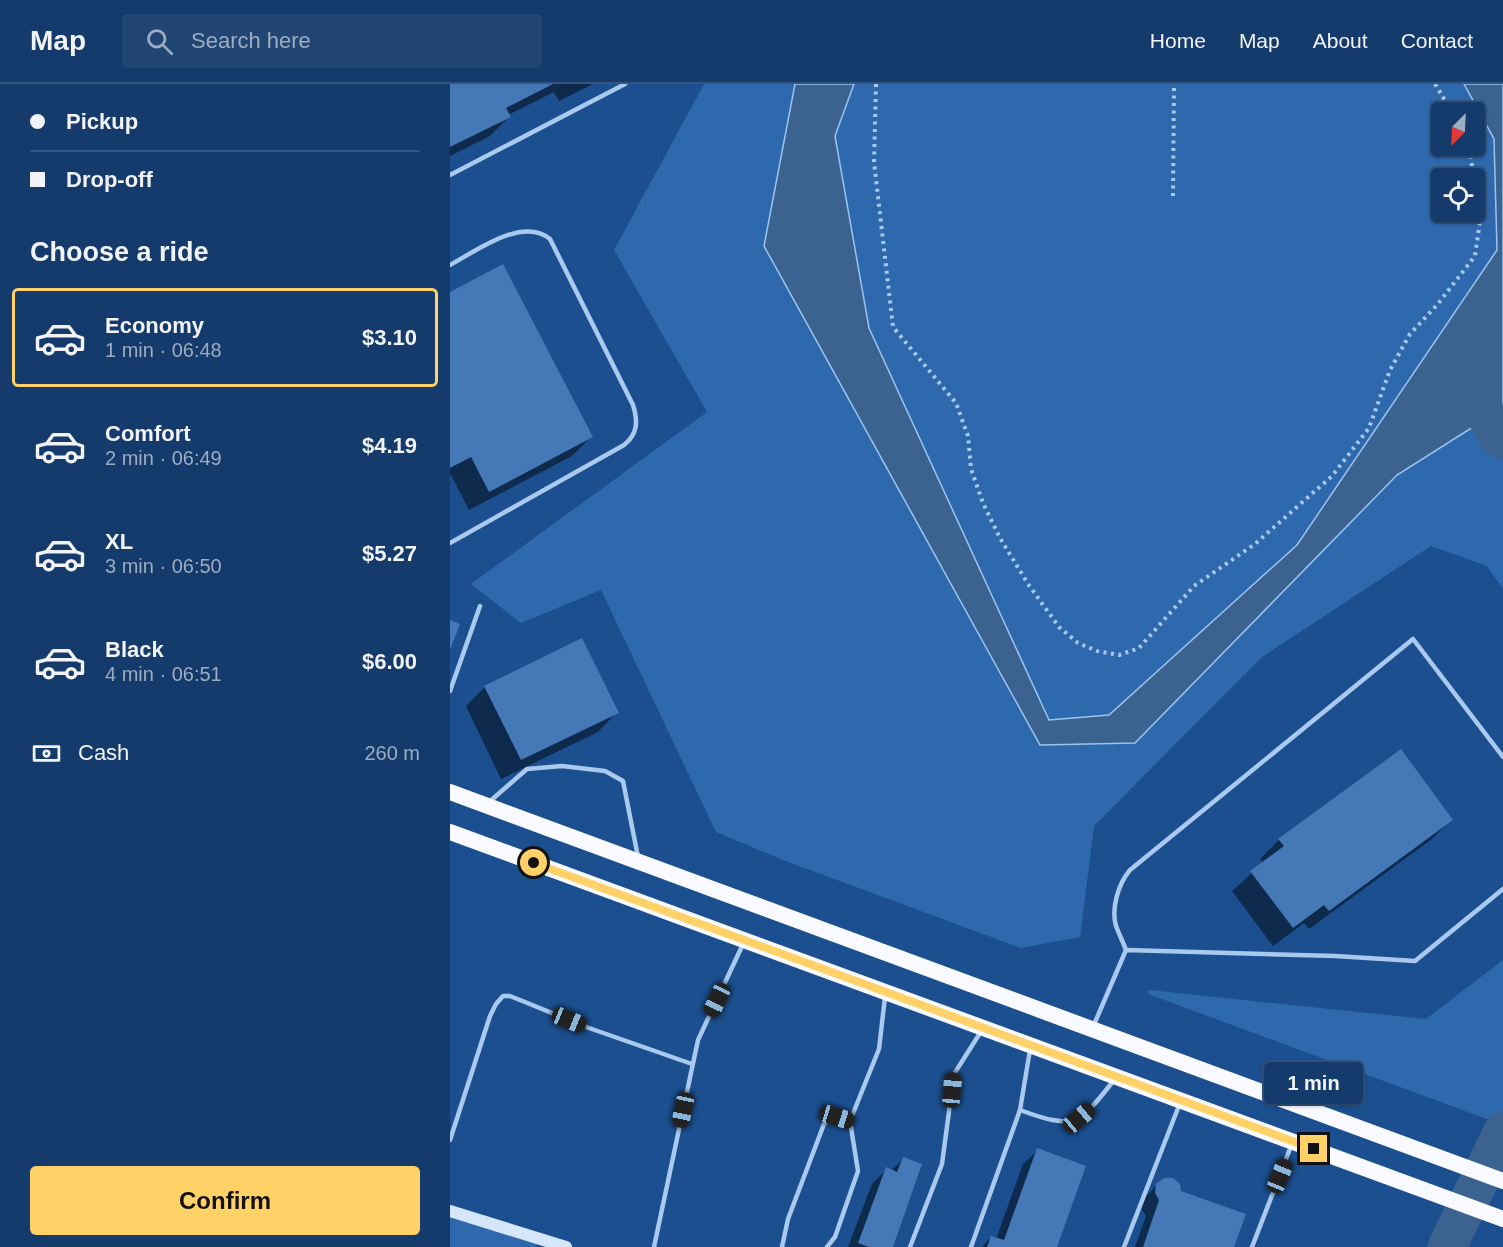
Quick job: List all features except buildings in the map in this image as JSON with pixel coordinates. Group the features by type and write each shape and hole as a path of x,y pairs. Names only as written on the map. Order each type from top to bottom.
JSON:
{"highway":[{"path":"450,792 1503,1181"},
{"path":"450,832 1503,1219"}],"main road":[{"path":"450,1211 566,1247"}],"lane":[{"path":"450,175 625,84"},
{"path":"450,265 507,235 519,232 538,233 550,240 633,405 637,425 636,431 624,445 450,543"},
{"path":"450,691 480,606"},
{"path":"1092,1030 1126,950 1115,924 1116,901 1120,885 1130,870 1413,639 1503,757"},
{"path":"485,805 527,769 562,766 605,771 623,781 639,863"},
{"path":"1126,950 1335,956 1414,961 1503,889"},
{"path":"654,1247 698,1040 745,940"},
{"path":"827,1247 835,1237 858,1171 850,1121 879,1049 886,991"},
{"path":"450,1140 490,1016 503,996 510,996 589,1028 692,1064"},
{"path":"910,1247 942,1164 954,1074 983,1028"},
{"path":"971,1247 1020,1110 1030,1044"},
{"path":"1020,1110 1046,1120 1064,1122 1079,1118 1095,1104 1116,1076"},
{"path":"1124,1247 1181,1101"},
{"path":"782,1247 788,1219 824,1124 832,1117 850,1121"},
{"path":"1252,1247 1293,1142"}],"path":[{"path":"876,84 874,162 893,327 956,403 968,436 971,469 983,503 1000,538 1034,593 1059,627 1078,643 1097,651 1119,654 1139,648 1194,586 1255,544 1332,476 1369,428 1390,370 1410,334 1437,305 1475,256 1480,221 1470,156"},
{"path":"1173,196 1174,84"},
{"path":"1435,84 1446,102"}],"shaded area":[{"path":"704,84 795,84 764,246 1040,745 1135,743 1397,475 1503,408 1503,589 1487,566 1431,546 1262,657 1094,826 1080,937 1021,948 783,860 716,832 601,590 521,623 471,584 707,412 614,250"},
{"path":"795,84 854,84 835,136 869,328 1049,720 1109,715 1297,545 1497,250 1494,139 1485,122 1485,102 1474,102 1464,84 1503,84 1503,408 1397,475 1135,743 1040,745 764,246"},
{"path":"854,84 1464,84 1474,102 1431,102 1431,156 1485,156 1485,122 1494,139 1497,250 1297,545 1109,715 1049,720 869,328 835,136"},
{"path":"1503,960 1503,1125 1148,994 1149,990 1426,1019"},
{"path":"450,1210 537,1238 536,1247 450,1247"}],"waterway":[{"path":"1474,367 1473,388 1496,435 1503,440"},
{"path":"1447,1247 1503,1131"}],"route":[{"path":"534,863 1314,1149"}]}
